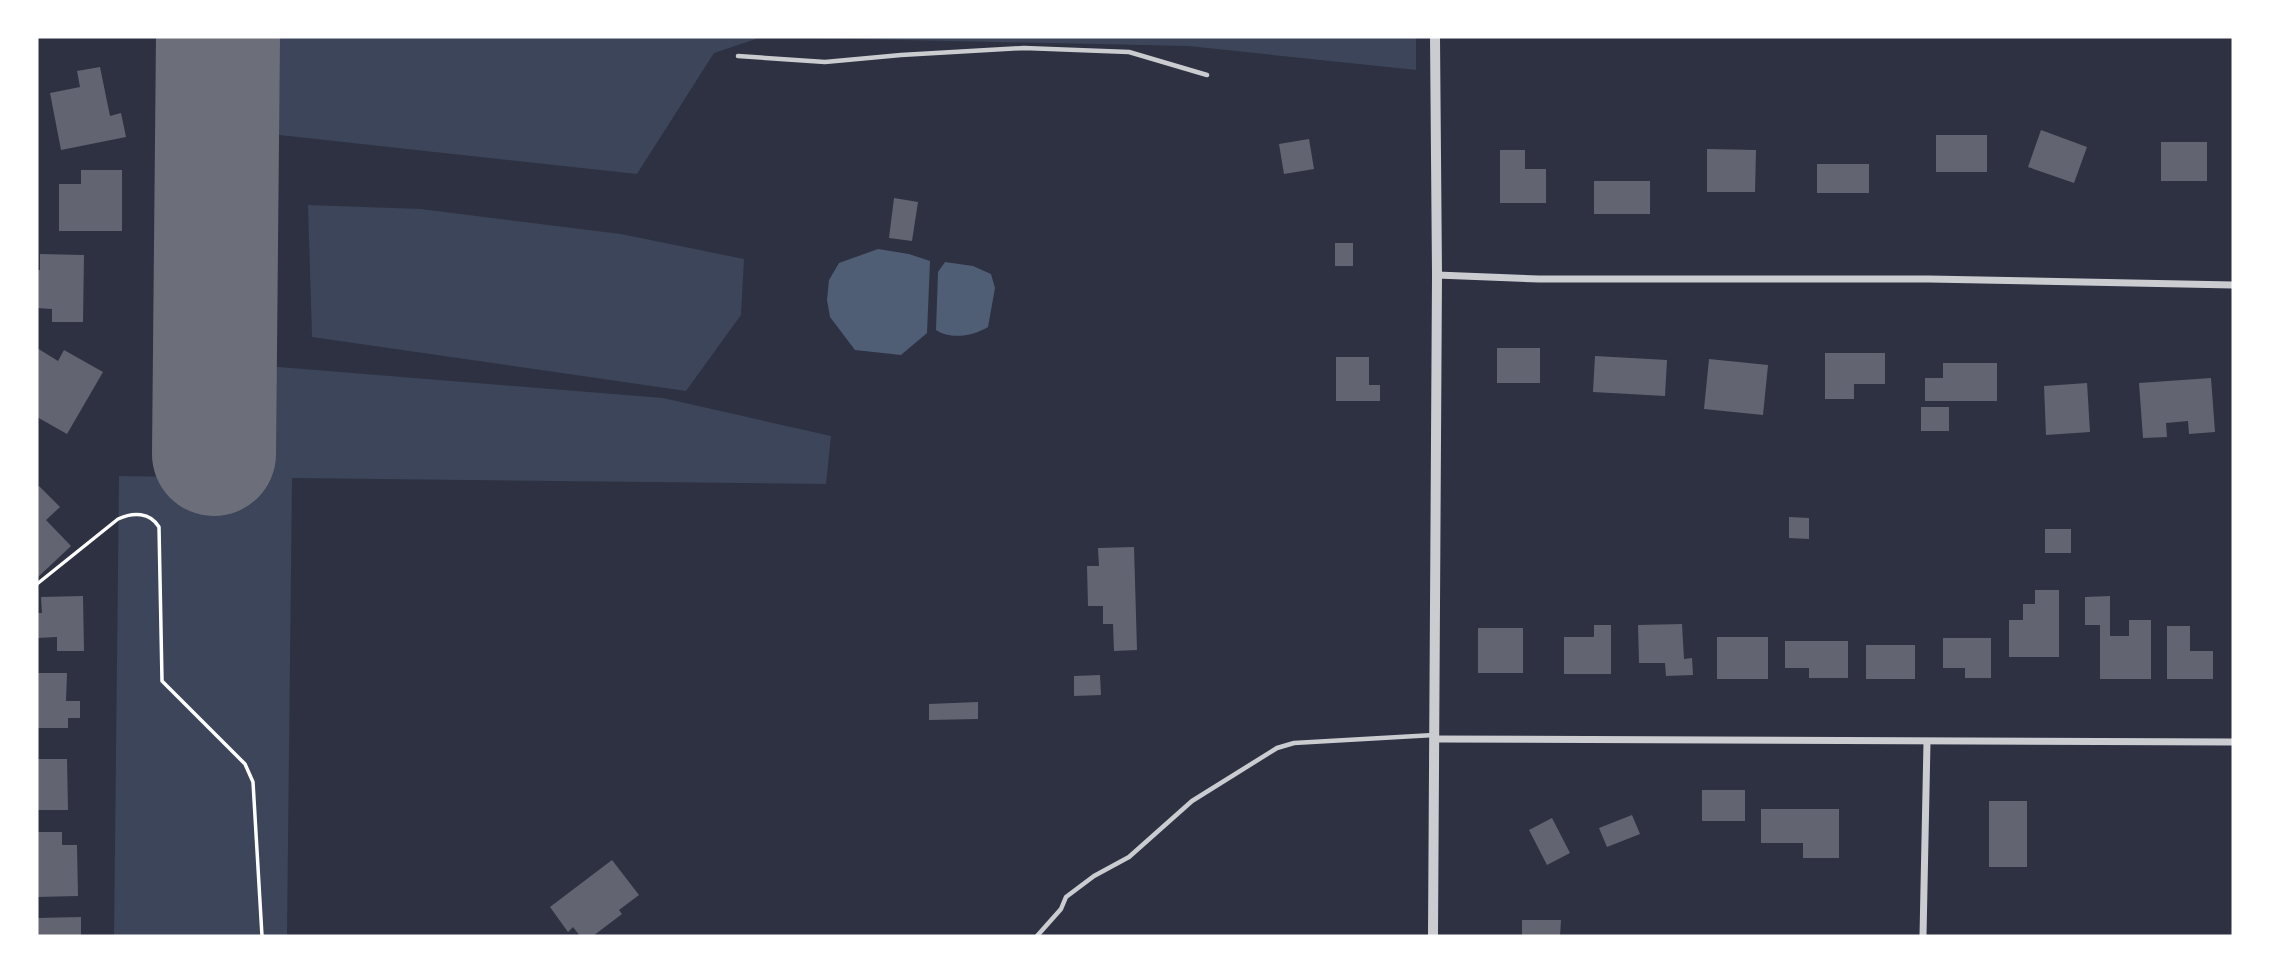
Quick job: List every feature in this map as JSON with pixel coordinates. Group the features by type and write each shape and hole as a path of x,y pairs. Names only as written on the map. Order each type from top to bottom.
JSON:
{"street":[{"path":"1433,936 1436,37"},
{"path":"1437,275 1565,279 1928,279 2233,285"},
{"path":"1435,737 2233,742"},
{"path":"1923,936 1927,742"}],"lane":[{"path":"738,56 825,62 1024,48 1129,52 1207,75"},
{"path":"1037,936 1060,909 1066,897 1094,876 1129,857 1192,802 1277,748 1294,743 1435,737"}],"path":[{"path":"37,584 118,519 126,515 146,515 154,519 159,527 160,674 168,688 250,772 253,782 262,936"}],"shaded area":[{"path":"264,37 762,37 714,53 637,174 261,133"},
{"path":"762,37 1416,37 1416,70 1188,46"},
{"path":"308,205 421,209 621,234 744,259 741,315 686,391 312,337"},
{"path":"878,249 930,261 927,333 901,355 855,350 830,317 827,300 829,280 839,263"},
{"path":"945,262 973,266 991,274 995,288 988,327 962,336 948,335 936,330 938,272"},
{"path":"254,365 663,398 831,436 826,484 292,478 287,936 114,936 119,476 251,478"}],"building":[{"path":"100,67 110,116 121,113 126,137 61,150 50,93 80,87 77,71"},
{"path":"2041,130 2087,147 2074,183 2028,167"},
{"path":"1936,135 1987,135 1987,172 1936,172"},
{"path":"1309,139 1314,169 1284,174 1279,144"},
{"path":"2161,142 2207,142 2207,181 2161,181"},
{"path":"1707,149 1756,150 1755,192 1707,192"},
{"path":"1500,150 1525,150 1525,169 1546,169 1546,203 1500,203"},
{"path":"1817,164 1869,164 1869,193 1817,193"},
{"path":"81,170 122,170 122,231 59,231 59,184 81,184"},
{"path":"1594,181 1650,181 1650,214 1594,214"},
{"path":"894,198 918,202 912,241 889,238"},
{"path":"1335,243 1353,243 1353,266 1335,266"},
{"path":"40,254 84,255 83,322 52,322 52,309 37,308 37,270 40,270"},
{"path":"37,348 58,361 64,350 103,372 67,434 37,417"},
{"path":"1497,348 1540,348 1540,383 1497,383"},
{"path":"1825,353 1885,353 1885,384 1854,384 1854,399 1825,399"},
{"path":"1595,356 1667,360 1665,396 1593,392"},
{"path":"1336,357 1369,357 1369,385 1380,385 1380,401 1336,401"},
{"path":"1709,359 1768,365 1763,415 1704,409"},
{"path":"1943,363 1997,363 1997,401 1925,401 1925,378 1943,378"},
{"path":"2211,378 2215,432 2189,434 2188,421 2166,423 2167,437 2143,438 2139,383"},
{"path":"2087,383 2090,432 2046,435 2044,386"},
{"path":"1921,407 1949,407 1949,431 1921,431"},
{"path":"39,486 60,507 46,520 71,546 37,578 37,488"},
{"path":"1789,517 1809,518 1809,539 1789,538"},
{"path":"2045,529 2071,529 2071,553 2045,553"},
{"path":"1134,547 1137,650 1114,651 1113,624 1103,624 1103,606 1088,606 1087,566 1099,566 1098,548"},
{"path":"2035,590 2059,590 2059,657 2009,657 2009,620 2023,620 2023,604 2035,604"},
{"path":"83,596 84,651 57,651 57,637 37,638 37,613 42,613 41,597"},
{"path":"2110,596 2110,636 2129,636 2129,620 2151,620 2151,679 2100,679 2100,625 2085,625 2085,597"},
{"path":"1682,624 1684,659 1692,658 1693,675 1666,676 1665,663 1639,663 1638,625"},
{"path":"1594,625 1611,625 1611,674 1564,674 1564,637 1594,637"},
{"path":"2167,626 2190,626 2190,651 2213,651 2213,679 2167,679"},
{"path":"1478,628 1523,628 1523,673 1478,673"},
{"path":"1717,637 1768,637 1768,679 1717,679"},
{"path":"1943,638 1991,638 1991,678 1965,678 1965,668 1943,668"},
{"path":"1785,641 1848,641 1848,678 1809,678 1809,668 1785,668"},
{"path":"1866,645 1915,645 1915,679 1866,679"},
{"path":"37,673 67,673 66,701 80,701 80,718 68,718 68,728 37,728"},
{"path":"1100,675 1101,695 1074,696 1074,676"},
{"path":"978,702 978,719 929,720 929,704"},
{"path":"37,759 67,759 68,810 37,810"},
{"path":"1702,790 1745,790 1745,821 1702,821"},
{"path":"1989,801 2027,801 2027,867 1989,867"},
{"path":"1761,809 1839,809 1839,858 1803,858 1803,843 1761,843"},
{"path":"1632,815 1640,834 1607,847 1599,828"},
{"path":"1552,818 1570,853 1547,865 1529,830"},
{"path":"37,832 62,832 62,845 77,845 78,896 37,897"},
{"path":"612,860 639,895 619,910 622,914 593,936 580,936 573,927 568,932 550,907"},
{"path":"81,917 81,936 37,936 37,918"},
{"path":"1522,920 1561,920 1560,936 1522,936"}],"runway":[{"path":"214,454 218,37"}]}
